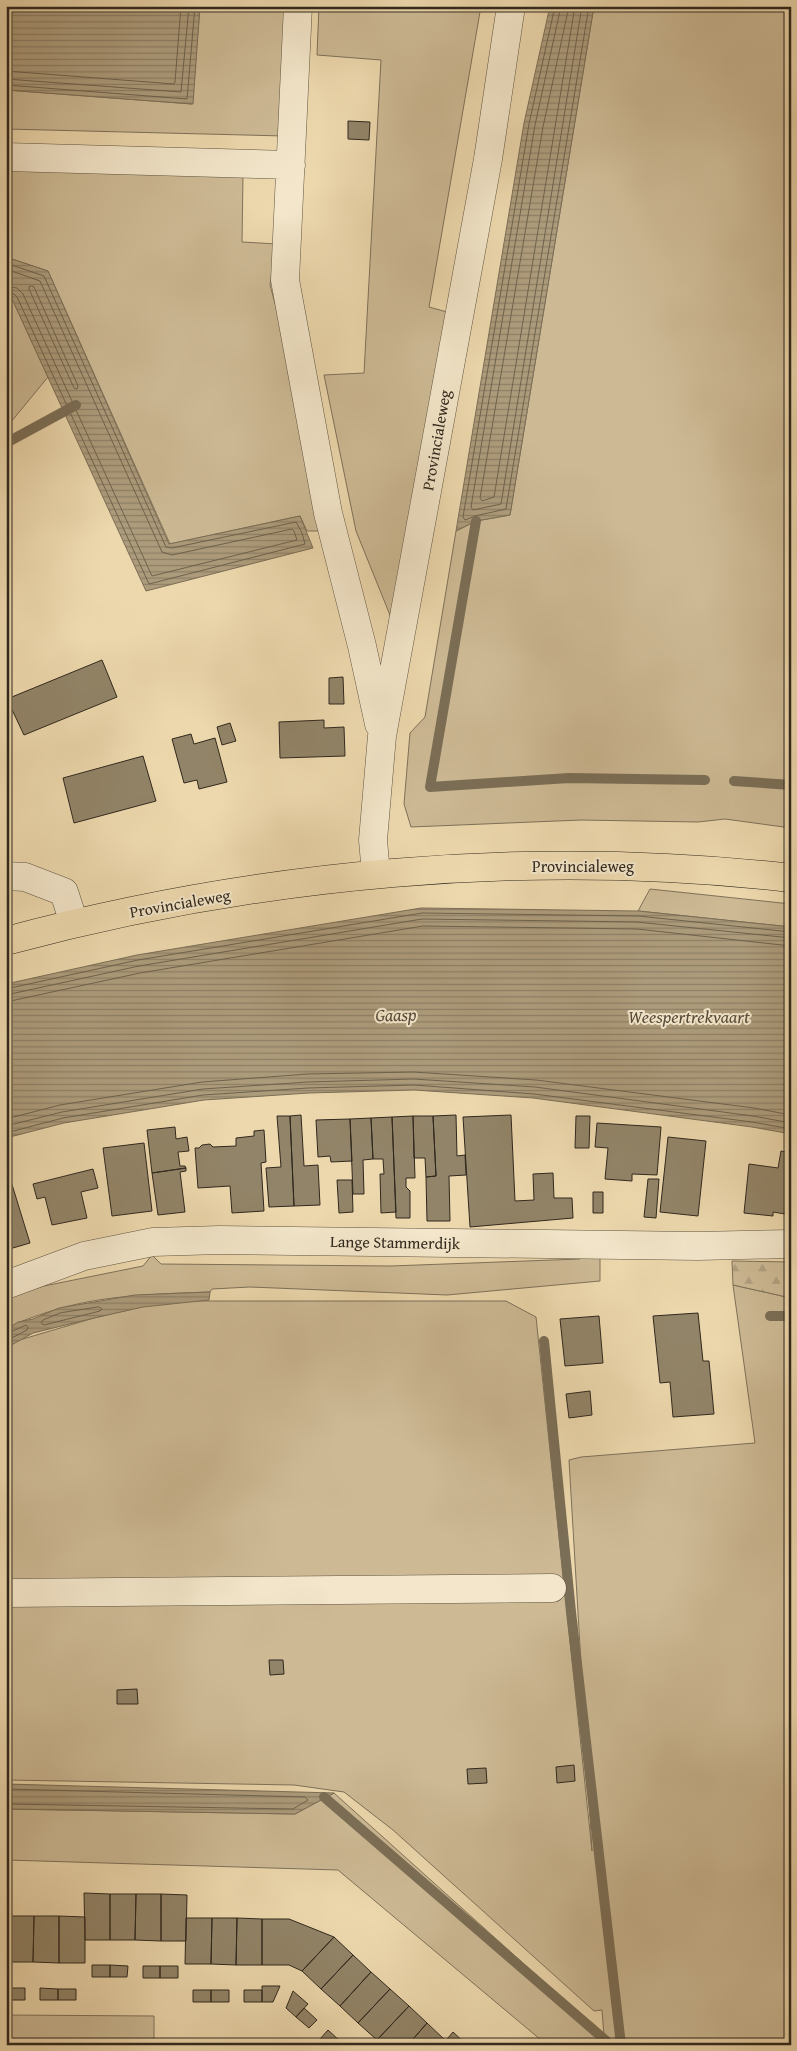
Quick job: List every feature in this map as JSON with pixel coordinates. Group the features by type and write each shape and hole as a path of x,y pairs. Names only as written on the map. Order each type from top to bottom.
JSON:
{"main road":[{"name":"Provincialeweg","path":"6,941 74,923 198,899 346,876 502,866 647,866 791,878"}],"street":[{"path":"298,6 285,280 328,513 362,646 382,736"},
{"name":"Provincialeweg","path":"376,874 373,840 382,736 488,158 511,6"},
{"path":"6,156 291,164"},
{"path":"6,876 25,877 64,892 74,923"},
{"name":"Lange Stammerdijk","path":"6,1284 84,1256 153,1242 220,1240 698,1246 791,1244"},
{"path":"6,1593 552,1588"}],"green space":[{"path":"200,6 290,6 284,136 6,129 6,90 192,104"},
{"path":"319,6 481,6 429,307 447,312 394,625 356,531 324,375 364,373 381,60 317,55"},
{"path":"594,6 791,6 791,828 725,819 698,822 581,820 411,827 404,804 410,733 425,717 456,531 476,521 510,515"},
{"path":"6,170 243,174 242,242 277,244 270,285 338,531 307,531 300,516 170,544 48,271 6,257"},
{"path":"6,296 12,298 48,377 6,428"},
{"path":"650,889 791,904 791,927 638,911"},
{"path":"600,1249 600,1281 447,1295 250,1287 212,1289 210,1292 126,1296 65,1307 30,1318 6,1330 6,1296 44,1286 143,1266 152,1255 161,1264 391,1266 580,1259 588,1251"},
{"path":"732,1261 791,1262 791,1298 733,1285"},
{"path":"733,1285 791,1298 791,2045 547,2045 338,1870 6,1860 6,1809 295,1814 334,1793 604,2036 602,2010 594,2011 393,1830 344,1792 294,1785 6,1780 6,1344 94,1318 165,1301 506,1301 536,1317 592,1851 569,1460 581,1457 755,1443"},
{"path":"6,2015 154,2016 154,2045 6,2045"}],"water":[{"path":"6,6 200,6 193,104 6,90"},
{"path":"550,6 594,6 510,515 476,521 456,531 524,123"},
{"path":"6,257 48,271 169,544 300,516 313,548 146,591 12,299 6,296"},
{"name":"Weespertrekvaart","path":"421,908 638,911 791,927 791,1134 752,1127 533,1098 414,1090 309,1093 204,1100 64,1123 6,1138 6,984 137,955"},
{"path":"210,1292 209,1300 143,1307 94,1318 33,1333 6,1348 6,1330 18,1322 33,1319 59,1308 135,1295"},
{"path":"6,1784 334,1793 295,1814 6,1809"}],"building":[{"path":"348,121 370,122 369,140 348,139"},
{"path":"102,660 117,697 24,735 7,699"},
{"path":"343,677 344,704 329,704 329,678"},
{"path":"324,720 324,728 344,727 345,756 280,758 279,722"},
{"path":"230,723 236,741 222,745 217,727"},
{"path":"191,734 194,744 215,738 227,782 199,789 197,780 184,783 172,739"},
{"path":"143,756 156,801 74,823 63,778"},
{"path":"301,1115 304,1166 318,1165 320,1205 294,1206 290,1116"},
{"path":"456,1115 457,1156 465,1155 466,1175 449,1176 450,1221 427,1221 426,1177 436,1176 433,1116"},
{"path":"511,1115 515,1201 534,1200 533,1174 553,1173 554,1198 572,1198 573,1218 470,1227 463,1117"},
{"path":"277,1116 290,1116 294,1206 269,1207 266,1168 281,1167"},
{"path":"413,1116 415,1178 406,1178 406,1187 410,1191 410,1218 396,1218 392,1117"},
{"path":"413,1116 433,1116 436,1176 426,1177 425,1158 414,1158"},
{"path":"576,1116 590,1116 589,1148 575,1148"},
{"path":"392,1117 396,1212 381,1213 380,1174 384,1174 383,1159 373,1159 371,1118"},
{"path":"371,1118 373,1159 363,1160 364,1194 353,1194 350,1119"},
{"path":"350,1119 352,1161 331,1162 330,1156 318,1157 316,1120"},
{"path":"597,1123 661,1127 657,1175 632,1174 632,1181 605,1179 608,1148 595,1147"},
{"path":"175,1127 176,1139 187,1137 189,1151 178,1152 180,1166 185,1166 186,1168 152,1173 147,1130"},
{"path":"264,1130 266,1162 261,1163 264,1211 232,1213 230,1186 198,1188 195,1148 210,1144 213,1147 236,1146 236,1138 254,1136 254,1131"},
{"path":"668,1137 706,1141 698,1216 660,1212"},
{"path":"144,1143 152,1211 112,1216 103,1148"},
{"path":"781,1151 791,1153 791,1215 773,1212 773,1216 744,1213 749,1164 778,1168"},
{"path":"6,1165 30,1243 6,1250"},
{"path":"186,1168 186,1171 180,1172 185,1212 158,1215 152,1173"},
{"path":"93,1169 98,1188 81,1192 87,1218 52,1225 45,1197 37,1199 33,1184"},
{"path":"648,1179 659,1179 656,1218 644,1217"},
{"path":"337,1180 352,1180 353,1212 339,1213"},
{"path":"593,1192 603,1192 603,1213 593,1213"},
{"path":"698,1313 703,1361 709,1361 714,1414 673,1417 670,1382 660,1383 653,1316"},
{"path":"599,1316 603,1363 565,1366 560,1319"},
{"path":"590,1391 592,1415 569,1418 566,1394"},
{"path":"269,1660 283,1660 284,1674 270,1675"},
{"path":"137,1689 138,1704 117,1704 117,1690"},
{"path":"574,1765 575,1781 557,1783 556,1767"},
{"path":"486,1768 487,1783 468,1784 467,1769"},
{"path":"84,1893 110,1894 110,1940 85,1940"},
{"path":"110,1894 136,1894 135,1940 110,1940"},
{"path":"136,1894 161,1894 161,1941 135,1940"},
{"path":"161,1894 187,1895 186,1941 161,1941"},
{"path":"6,1916 8,1916 8,1962 6,1962"},
{"path":"8,1916 34,1916 33,1962 8,1962"},
{"path":"34,1916 59,1916 59,1963 33,1962"},
{"path":"59,1916 85,1917 85,1963 59,1963"},
{"path":"186,1918 212,1918 211,1964 185,1964"},
{"path":"212,1918 237,1918 236,1965 211,1964"},
{"path":"237,1918 262,1919 262,1965 236,1965"},
{"path":"262,1919 289,1919 334,1937 302,1971 289,1965 262,1965"},
{"path":"334,1937 353,1955 321,1989 302,1971"},
{"path":"353,1955 371,1972 340,2006 321,1989"},
{"path":"92,1965 110,1965 110,1977 92,1977"},
{"path":"110,1965 128,1966 127,1977 110,1977"},
{"path":"143,1966 160,1966 160,1978 143,1978"},
{"path":"160,1966 178,1966 178,1978 160,1978"},
{"path":"371,1972 390,1989 358,2023 340,2006"},
{"path":"262,1986 280,1986 273,2002 262,2002"},
{"path":"8,1988 25,1988 25,2000 7,2000"},
{"path":"40,1988 58,1989 58,2000 40,2000"},
{"path":"58,1989 76,1989 76,2000 58,2000"},
{"path":"390,1989 409,2006 377,2040 358,2023"},
{"path":"193,1990 211,1990 211,2002 193,2002"},
{"path":"211,1990 229,1990 229,2002 211,2002"},
{"path":"244,1990 262,1990 262,2002 244,2002"},
{"path":"293,1991 308,2004 296,2017 286,2008"},
{"path":"409,2006 427,2023 408,2045 382,2045 377,2040"},
{"path":"304,2008 317,2020 309,2028 296,2017"},
{"path":"427,2023 446,2041 442,2045 408,2045"},
{"path":"328,2030 341,2042 339,2045 327,2045 320,2039"},
{"path":"453,2032 467,2045 442,2045"}],"waterway":[{"path":"6,443 76,405"},
{"path":"476,521 430,787 569,778 705,780"},
{"path":"734,781 791,785"},
{"path":"770,1316 791,1316"},
{"path":"544,1341 571,1612 621,2045"},
{"path":"324,1797 611,2045"}],"water label":[{"name":"Gaasp","path":"396,1015"}]}
